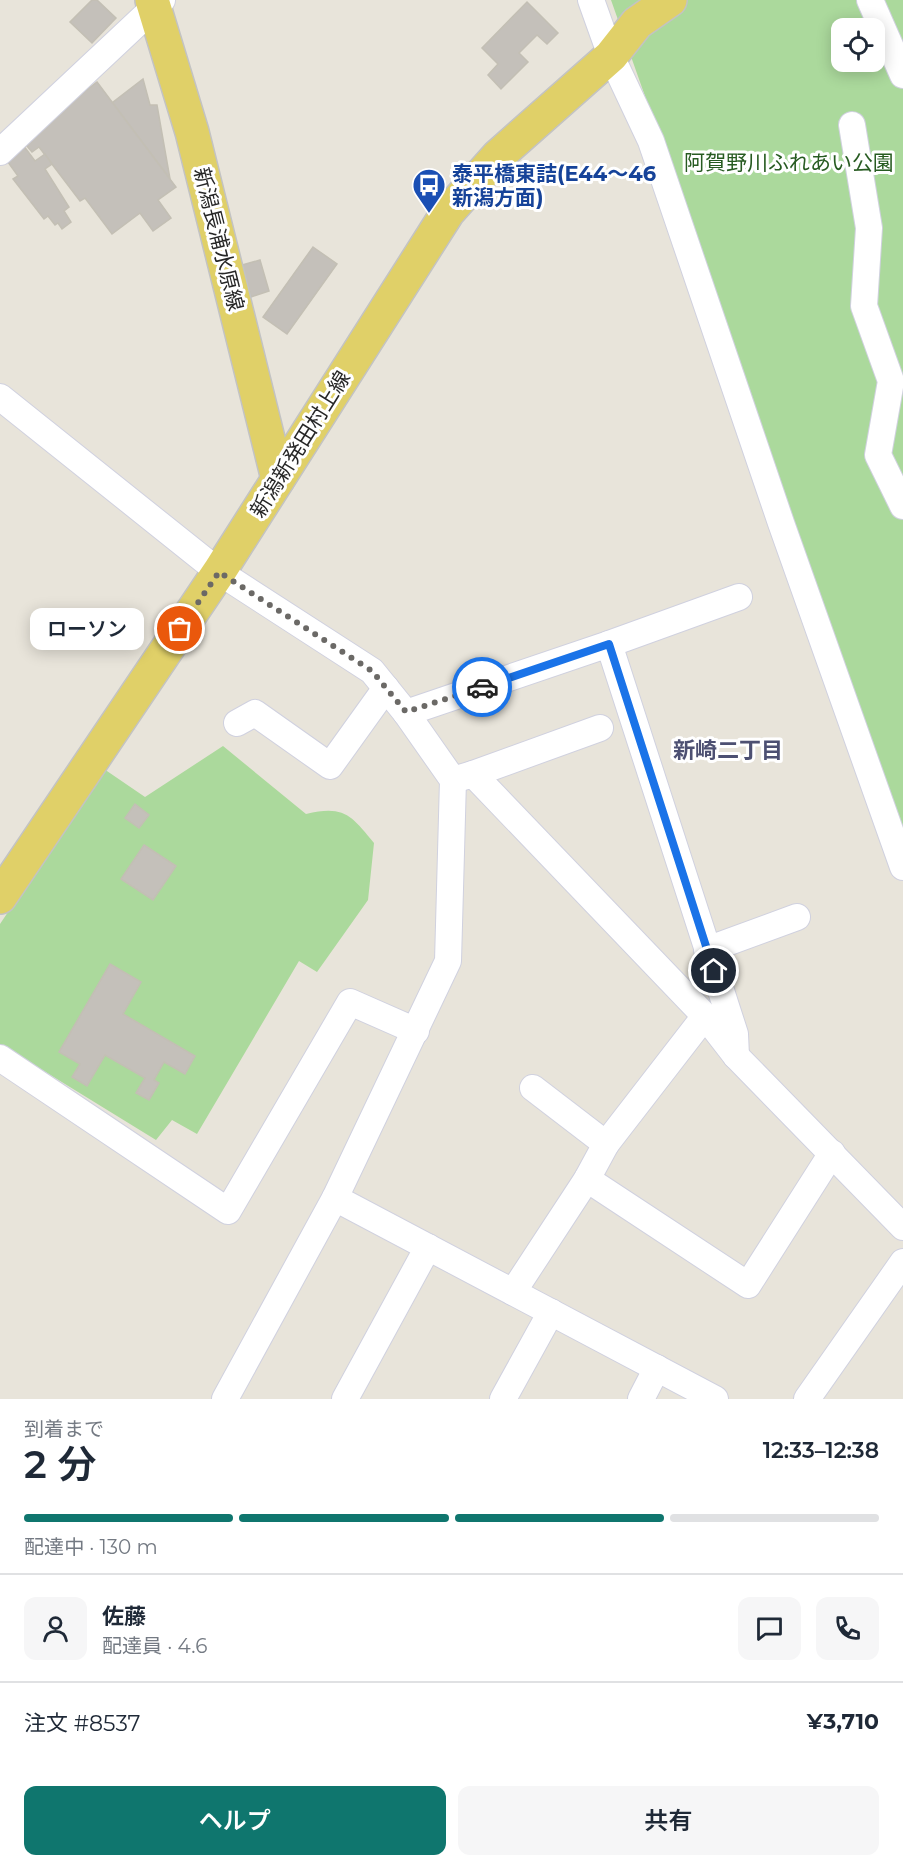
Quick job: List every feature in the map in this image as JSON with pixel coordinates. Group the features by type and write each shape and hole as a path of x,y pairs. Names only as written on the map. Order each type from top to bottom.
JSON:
{"main road":[{"name":"新潟新発田村上線","path":"0,897 219,572 448,212 498,156 611,56 637,22 670,0"},
{"name":"新潟長浦水原線","path":"156,2 192,132 278,479"}],"street":[{"path":"591,0 611,56 651,141 781,523 903,867"},
{"path":"870,0 903,75"},
{"path":"0,152 156,2"},
{"path":"852,125 868,228 864,306 897,382 878,455 903,506"},
{"path":"0,397 219,572 372,671 463,777 705,1016 736,1056 903,1227"},
{"path":"406,712 609,644 739,597"},
{"path":"609,644 735,1034 736,1056"},
{"path":"237,723 255,713 330,766 386,688"},
{"path":"463,777 600,728"},
{"path":"225,1399 335,1198 448,961 463,777"},
{"path":"707,950 797,917"},
{"path":"0,1058 228,1211 350,1002 416,1031"},
{"path":"513,1292 587,1179 606,1144 705,1016"},
{"path":"533,1088 606,1144"},
{"path":"587,1179 747,1285 832,1153"},
{"path":"335,1198 715,1399"},
{"path":"345,1399 428,1247"},
{"path":"807,1399 903,1262"},
{"path":"503,1399 551,1312"},
{"path":"641,1399 657,1368"}],"green space":[{"name":"阿賀野川ふれあい公園","path":"611,0 903,0 903,842 755,407"},
{"path":"223,746 306,814 338,812 359,825 374,843 368,900 317,972 299,961 197,1134 172,1120 156,1140 0,1044 0,924 104,769 145,797"}],"building":[{"path":"92,0 97,0 116,18 92,43 70,22"},
{"path":"527,2 558,33 547,44 537,35 519,53 528,62 501,89 488,75 498,64 482,48"},
{"path":"143,79 150,105 157,105 170,179 112,103"},
{"path":"97,82 176,187 158,200 171,218 153,231 140,213 112,234 85,198 80,201 39,147 32,152 21,139"},
{"path":"23,145 35,161 45,154 52,164 45,169 69,207 64,211 71,222 62,229 58,223 55,225 48,216 44,219 13,179 18,176 5,158"},
{"path":"313,247 337,264 287,334 263,317"},
{"path":"260,260 269,291 251,297 242,265"},
{"path":"135,804 149,815 139,828 125,818"},
{"path":"144,845 176,866 153,900 121,879"},
{"path":"110,964 141,982 123,1014 195,1056 185,1074 164,1062 154,1080 159,1083 149,1100 136,1093 145,1078 105,1055 87,1086 72,1077 80,1064 59,1052"}],"way so far":[{"path":"180,629 219,572 372,671 406,712 482,687"}],"place":[{"name":"泰平橋東詰(E44～46 新潟方面)","path":"429,214"},
{"name":"ローソン","path":"180,629"}],"district":[{"name":"新崎二丁目","path":"728,750"}],"route":[{"path":"482,687 609,644 714,971"}]}
